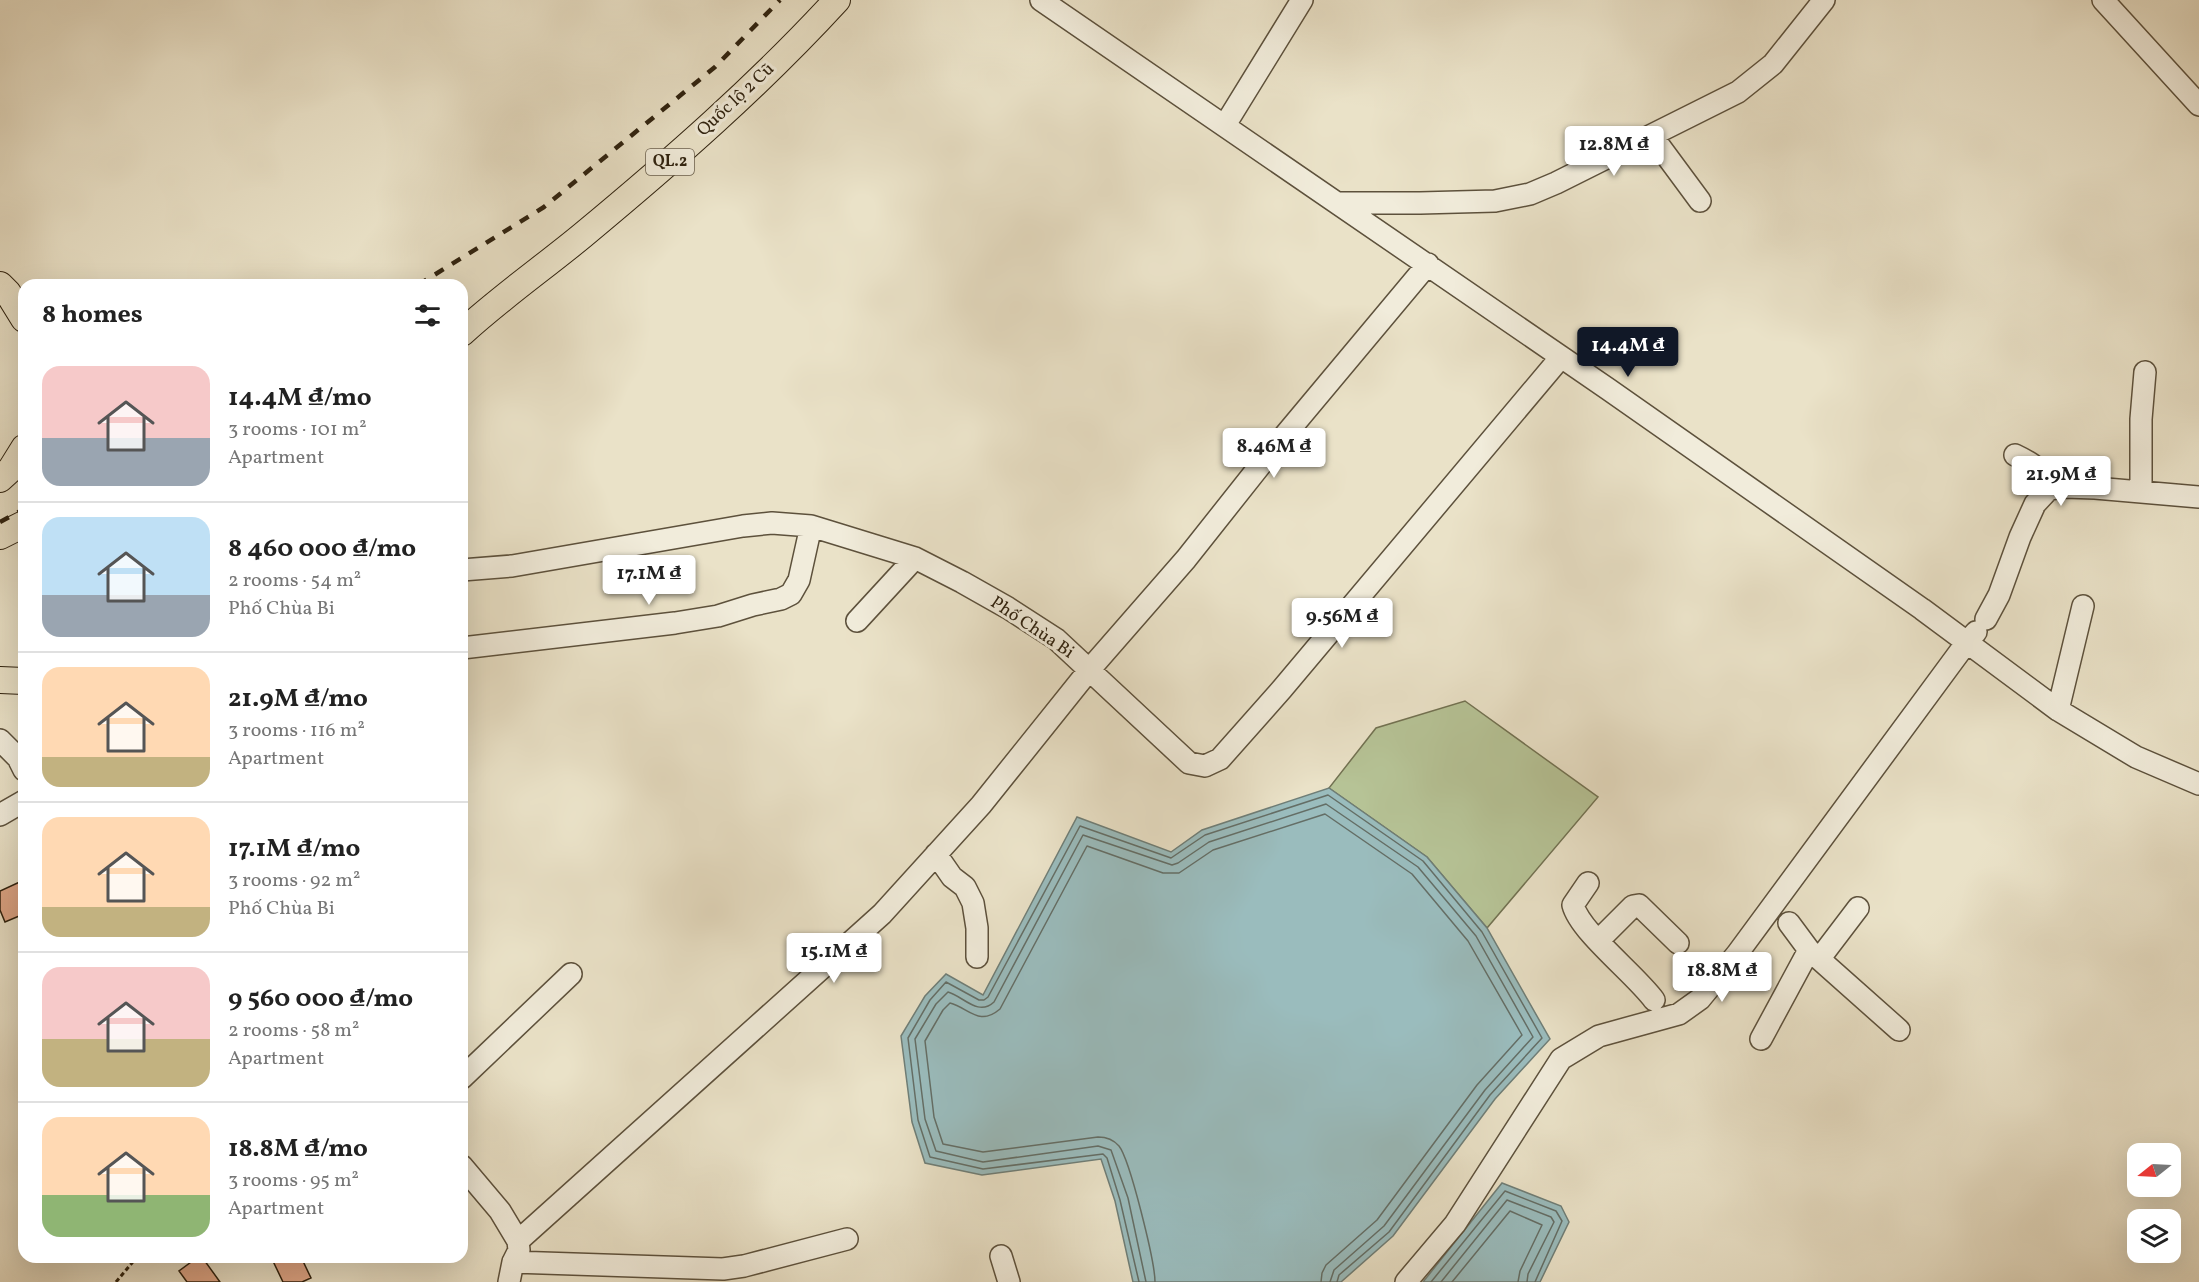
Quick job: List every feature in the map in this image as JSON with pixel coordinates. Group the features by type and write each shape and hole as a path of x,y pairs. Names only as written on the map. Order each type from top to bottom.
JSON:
{"main road":[{"name":"Quốc lộ 2 Cũ","path":"468,328 668,164 764,74 837,0"},
{"path":"0,285 18,309"},
{"name":"Quốc lộ 2 Cũ","path":"468,317 490,308"},
{"path":"0,479 11,469 18,458"},
{"path":"0,536 18,527"},
{"path":"0,680 18,681"}],"street":[{"path":"1041,0 1771,502 1976,631 2058,710 2136,757 2199,784"},
{"path":"1225,125 1302,0"},
{"path":"1337,203 1495,201 1530,194 1738,92 1773,64 1824,0"},
{"path":"2103,0 2199,105"},
{"path":"1652,136 1700,201"},
{"name":"Phố Chùa Bi","path":"468,570 512,566 743,526 772,523 811,526 915,558 1008,608 1056,639 1090,669 1186,559 1270,453 1428,264"},
{"path":"518,1241 882,914 981,805 1090,669 1189,763 1205,766 1220,759 1561,357"},
{"path":"2141,491 2141,419 2145,372"},
{"path":"2015,455 2036,465 2049,489"},
{"path":"1406,1282 1455,1224 1561,1059 1599,1036 1660,1010 1679,1014 1700,999 1737,954 1782,912 1999,595 2020,537 2035,504 2049,489 2065,487 2199,496"},
{"path":"468,647 718,616 781,599 791,594 799,580 811,526"},
{"path":"857,621 915,558"},
{"path":"2058,710 2083,606"},
{"path":"0,740 18,758"},
{"path":"0,815 18,804"},
{"path":"936,854 952,876 965,887 973,903 977,928 977,957"},
{"path":"1588,883 1573,905 1575,912 1598,941 1642,984 1660,1010"},
{"path":"1598,941 1633,906 1639,905 1678,943"},
{"path":"1761,1039 1815,954 1858,908"},
{"path":"1782,912 1815,954 1899,1030"},
{"path":"468,1072 571,974"},
{"path":"468,1173 500,1211 518,1241 519,1250 511,1272 723,1269 744,1266 847,1239"},
{"path":"1001,1256 1009,1282"}],"path":[{"path":"116,1282 132,1263"}],"green space":[{"path":"1465,701 1598,797 1487,928 1427,857 1329,788 1376,728"}],"water":[{"path":"1329,788 1427,857 1487,928 1550,1039 1495,1099 1393,1236 1341,1282 1133,1282 1115,1201 1101,1159 982,1175 925,1163 912,1122 901,1036 925,996 946,974 983,995 1077,817 1171,852 1202,830"},
{"path":"1502,1183 1561,1206 1569,1222 1540,1282 1423,1282"}],"building":[{"path":"18,883 18,917 5,922 0,910 0,891"},
{"path":"190,1263 206,1263 220,1282 187,1282 179,1271"},
{"path":"274,1263 304,1263 311,1278 302,1282 283,1282"}],"railway":[{"path":"428,279 544,207 715,67 780,0"},
{"path":"0,522 18,512"}]}
